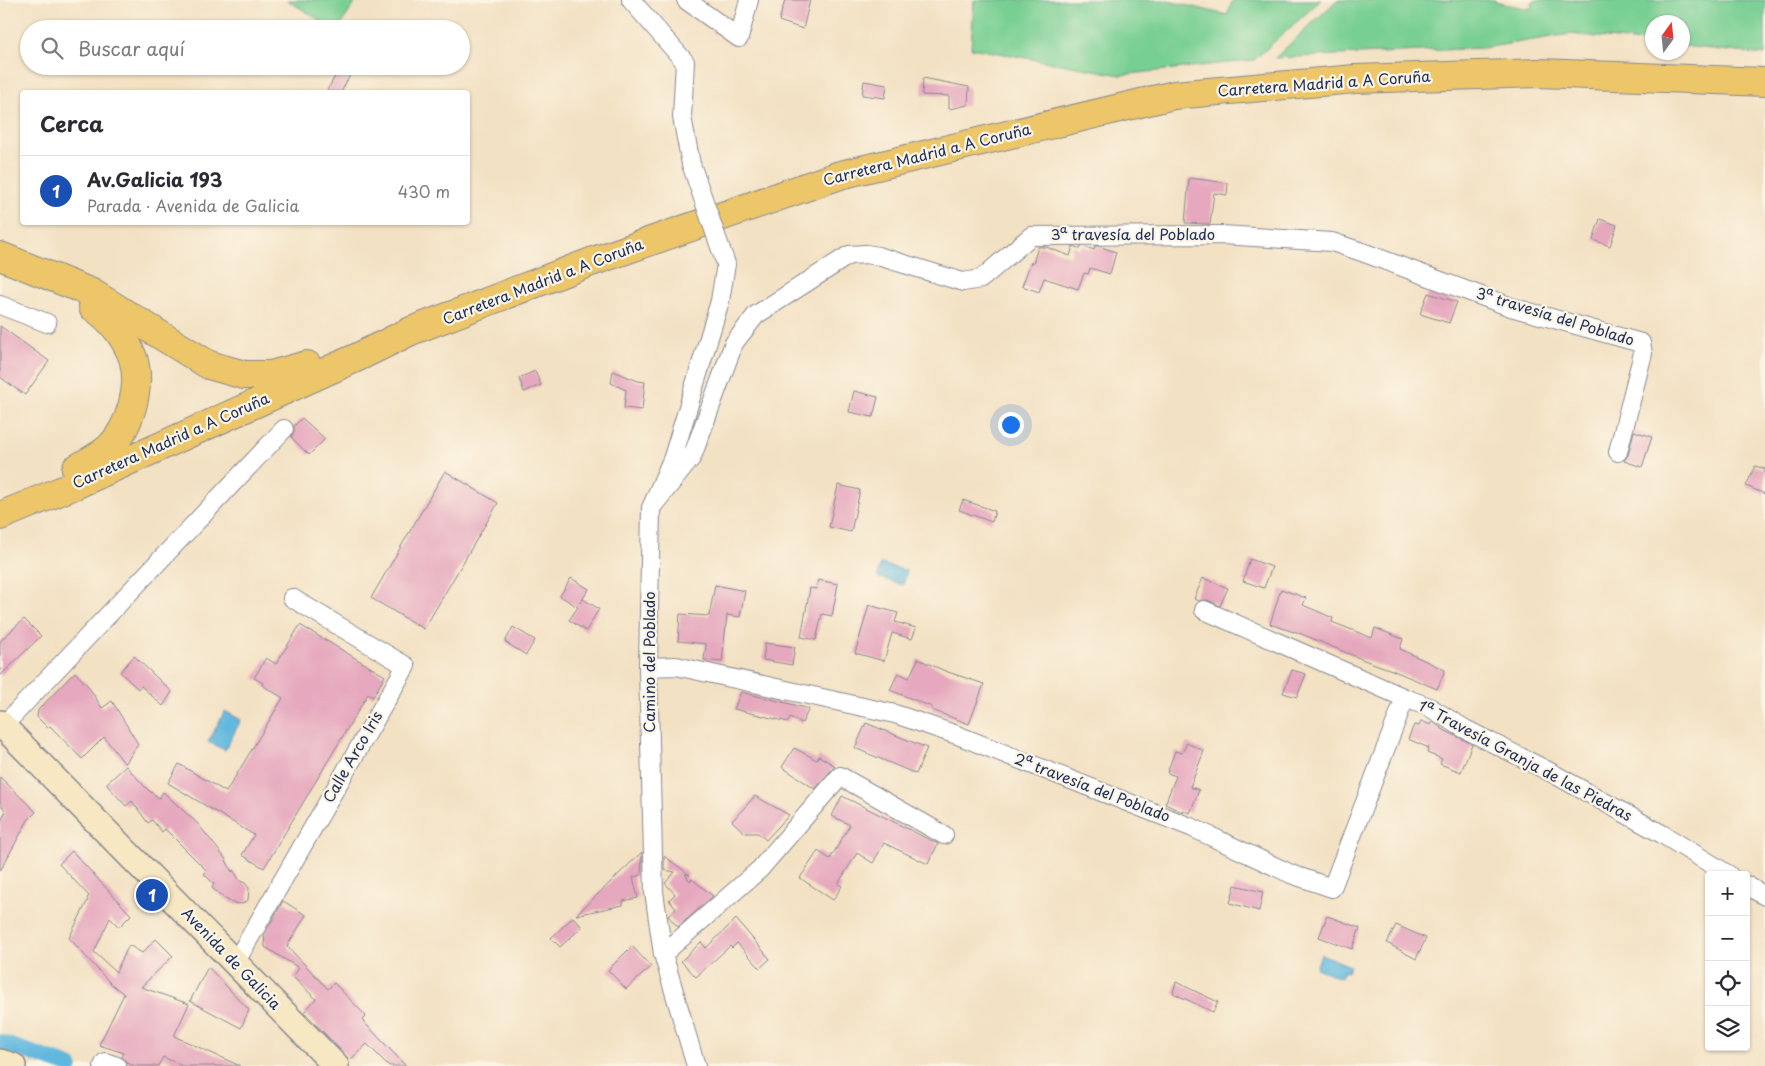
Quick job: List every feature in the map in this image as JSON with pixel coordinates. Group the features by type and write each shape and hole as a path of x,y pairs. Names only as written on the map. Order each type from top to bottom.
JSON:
{"highway":[{"name":"Carretera Madrid a A Coruña","path":"0,516 75,485 358,357 411,331 592,262 840,175 1174,95 1355,79 1539,72 1765,82"},
{"path":"0,256 92,293 208,365 244,375 271,375 350,352 411,331"},
{"path":"0,511 69,473 109,448 126,425 132,406 136,382 133,360 124,339 105,316 40,271"}],"main road":[{"name":"Avenida de Galicia","path":"1,731 27,751 336,1066"},
{"path":"0,1062 13,1066"}],"street":[{"name":"Camino del Poblado","path":"631,0 685,62 682,117 691,164 726,264 720,301 673,457 651,508 648,667 654,892 663,954 696,1066"},
{"path":"686,0 738,38 749,0"},
{"name":"3ª travesía del Poblado","path":"651,508 692,457 734,343 756,315 849,254 878,256 963,282 981,280 1031,236 1222,235 1332,242 1511,307 1641,343 1643,353 1618,452"},
{"path":"0,304 47,323"},
{"path":"1,731 284,429"},
{"name":"Calle Arco Iris","path":"235,963 406,666 292,598"},
{"name":"1ª Travesía Granja de las Piedras","path":"1204,610 1429,707 1465,729 1569,782 1662,834 1722,871"},
{"name":"2ª travesía del Poblado","path":"648,667 676,666 895,714 957,735 1184,824 1291,874 1332,888 1405,698"},
{"path":"663,954 760,869 840,776 944,835"},
{"path":"1750,887 1765,896"}],"green space":[{"path":"287,0 357,0 344,20 319,20"},
{"path":"974,0 1164,0 1227,15 1233,0 1321,0 1254,60 1121,75 971,48"},
{"path":"1337,0 1495,0 1495,2 1530,9 1533,0 1765,0 1765,55 1690,47 1690,15 1645,15 1645,42 1570,34 1484,48 1275,58"}],"water":[{"path":"881,564 907,571 903,585 877,577"},
{"path":"225,711 241,720 225,750 208,742"},
{"path":"1321,954 1350,966 1347,972 1344,971 1341,978 1316,968"}],"building":[{"path":"785,0 810,0 803,29 779,21"},
{"path":"336,75 350,75 342,90 327,90"},
{"path":"923,78 969,87 968,105 949,109 949,96 922,95"},
{"path":"864,81 887,85 885,98 862,95"},
{"path":"1189,178 1228,183 1227,195 1214,193 1210,224 1185,223"},
{"path":"1600,219 1617,225 1610,246 1593,240"},
{"path":"1073,246 1080,249 1083,246 1094,250 1095,246 1098,246 1116,252 1110,274 1090,268 1088,274 1084,273 1078,289 1044,278 1039,292 1022,286 1038,247 1046,247 1070,256"},
{"path":"1428,293 1457,302 1449,323 1420,314"},
{"path":"0,326 49,361 25,395 0,377"},
{"path":"535,371 541,385 524,392 519,378"},
{"path":"613,371 645,382 642,410 624,408 626,390 611,383"},
{"path":"854,391 878,397 873,417 849,412"},
{"path":"302,418 325,439 309,455 291,437 294,432 294,426"},
{"path":"1634,431 1652,437 1642,467 1624,461 1628,455"},
{"path":"1755,466 1765,469 1765,494 1746,486"},
{"path":"445,471 498,503 424,629 371,598"},
{"path":"838,485 860,490 851,532 829,527"},
{"path":"963,500 995,511 992,522 959,510"},
{"path":"1250,559 1272,567 1264,588 1243,581"},
{"path":"571,578 589,589 580,603 583,599 599,609 586,631 569,620 578,607 560,596"},
{"path":"1203,578 1228,588 1220,606 1208,600 1199,601 1194,599"},
{"path":"818,580 838,584 832,616 822,614 816,640 801,637 810,588 816,589"},
{"path":"715,585 745,591 740,617 727,615 722,662 704,660 706,644 678,641 680,614 709,616"},
{"path":"1281,589 1306,598 1303,605 1333,618 1332,622 1372,638 1375,628 1403,639 1400,649 1445,670 1437,689 1294,631 1270,624"},
{"path":"869,605 898,613 895,622 916,628 912,639 892,633 884,661 855,653"},
{"path":"24,619 41,636 0,676 0,641"},
{"path":"300,625 385,676 373,697 368,694 264,868 242,855 254,835 168,783 179,764 226,792 283,698 254,678 266,658 276,664"},
{"path":"513,627 535,640 526,655 505,642"},
{"path":"765,643 795,647 792,665 763,660"},
{"path":"134,656 172,692 163,706 141,686 138,689 120,672"},
{"path":"918,659 945,671 984,684 969,724 932,710 932,707 890,690 898,673 909,678"},
{"path":"1292,670 1306,674 1297,697 1283,693"},
{"path":"75,672 88,686 102,708 112,701 138,744 125,764 104,737 82,759 50,726 48,728 37,717 38,710"},
{"path":"741,692 809,709 802,723 790,717 788,722 734,709"},
{"path":"1421,721 1431,725 1432,721 1444,730 1472,744 1461,772 1440,764 1442,759 1427,753 1429,748 1408,739 1414,725 1419,726"},
{"path":"866,723 927,748 916,774 855,748"},
{"path":"1187,743 1204,751 1190,787 1199,790 1190,813 1182,810 1182,812 1165,804 1176,776 1167,773 1175,751 1182,753"},
{"path":"794,748 817,760 819,756 835,766 815,789 782,767"},
{"path":"126,766 148,790 159,798 163,792 198,824 225,858 232,872 233,870 240,881 249,888 248,900 242,904 232,903 224,898 212,888 214,884 204,874 207,871 165,829 162,832 152,820 148,823 132,801 126,806 106,784"},
{"path":"0,777 36,812 28,820 0,871 0,823 6,811 0,804"},
{"path":"755,796 789,815 766,840 758,833 745,833 732,821"},
{"path":"842,796 938,844 928,864 884,843 873,863 857,853 838,884 842,886 833,900 800,878 818,851 830,859 850,825 832,816"},
{"path":"72,851 131,915 119,927 110,918 94,952 116,972 129,945 142,953 156,939 173,956 141,987 189,1004 174,1036 240,1066 182,1066 163,1057 158,1066 134,1066 127,1063 122,1057 124,1053 99,1045 124,994 110,983 69,938 89,896 59,864"},
{"path":"642,852 641,875 633,877 638,898 623,901 623,905 576,915"},
{"path":"664,856 690,875 685,874 690,881 692,879 713,896 678,927 668,916 676,909 669,900 675,894 665,883 675,872 664,870"},
{"path":"1235,885 1263,892 1259,911 1230,903"},
{"path":"283,901 306,915 287,946 328,989 334,983 366,1016 362,1020 406,1066 389,1066 367,1044 350,1060 304,1012 316,999 293,977 299,968 265,947 264,935"},
{"path":"1327,916 1360,928 1352,949 1319,937"},
{"path":"573,917 582,927 560,947 551,938"},
{"path":"736,919 770,959 760,968 737,943 732,948 730,946 696,977 681,961 701,942 706,948"},
{"path":"1396,925 1426,938 1416,959 1387,943"},
{"path":"632,946 651,967 626,989 608,970"},
{"path":"208,967 249,1010 241,1028 190,1001"},
{"path":"1176,982 1218,1002 1213,1012 1173,993"}],"waterway":[{"path":"0,1042 70,1066"}],"place":[{"name":"Av.Galicia 193","path":"152,895"}]}
